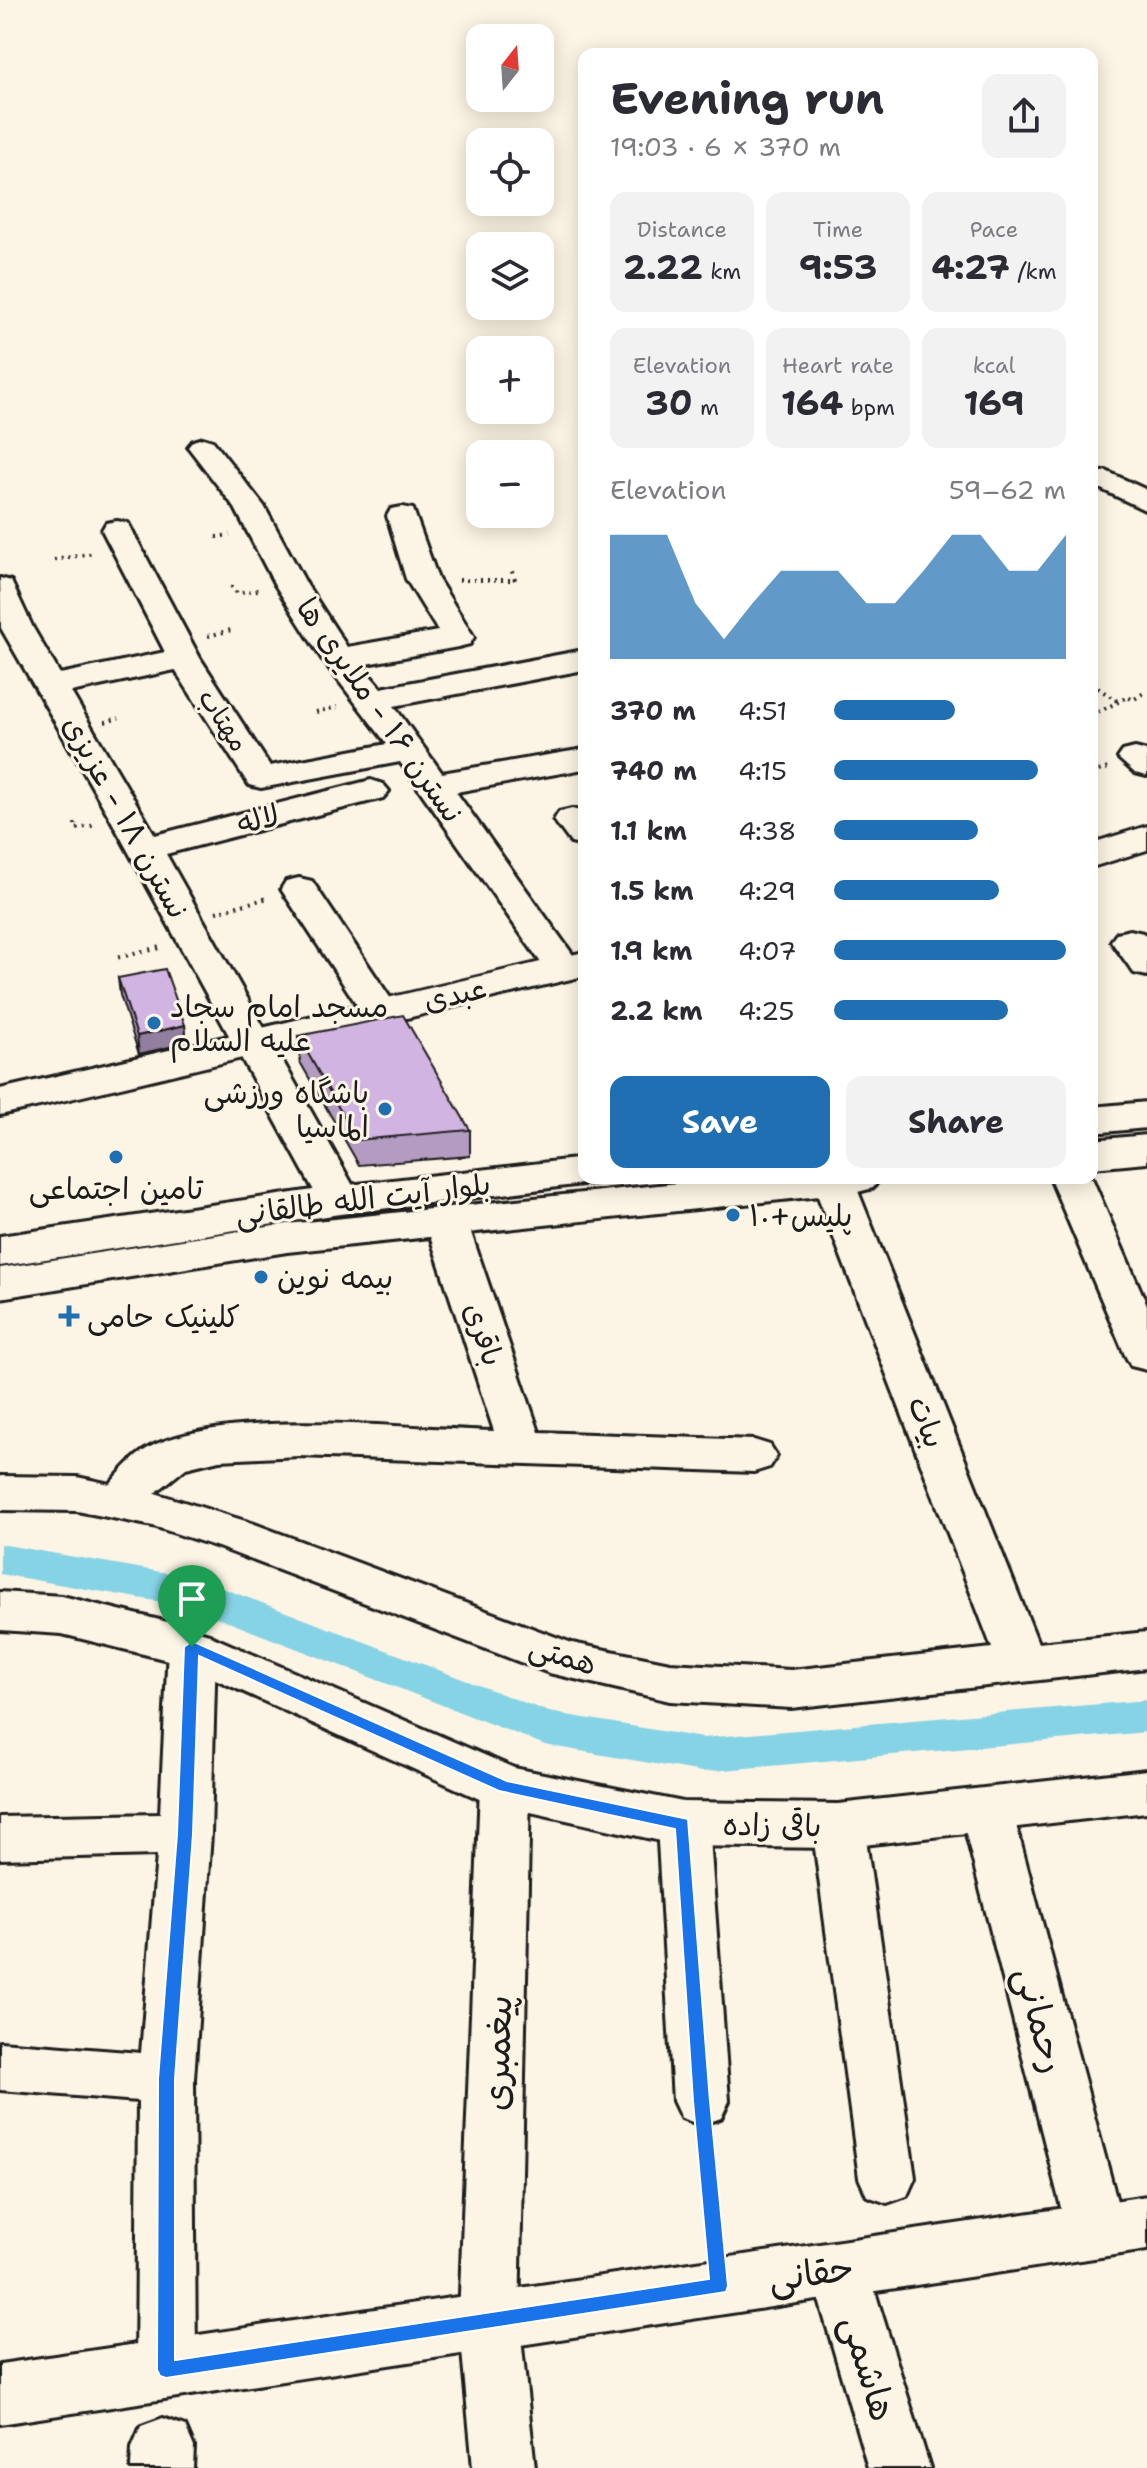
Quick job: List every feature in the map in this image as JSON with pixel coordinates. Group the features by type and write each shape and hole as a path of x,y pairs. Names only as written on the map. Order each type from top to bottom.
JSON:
{"street":[{"name":"نسترن ۱۶ - ملایری ها","path":"203,447 249,506 291,585 338,659 373,700 433,785 574,967"},
{"path":"1106,480 1147,502"},
{"path":"338,659 458,637 422,579 402,516"},
{"name":"مهتاب","path":"122,538 184,658 261,778 408,750"},
{"name":"نسترن ۱۸ - عزیزی","path":"0,588 17,628 16,656 51,686 145,848 340,1200"},
{"path":"51,686 184,658"},
{"path":"373,700 578,661"},
{"path":"433,785 578,760"},
{"name":"لاله","path":"145,848 371,791"},
{"path":"1098,854 1147,837"},
{"path":"299,889 380,1011"},
{"name":"عبدی","path":"0,1102 253,1045 380,1011 574,967"},
{"path":"1098,1119 1147,1115"},
{"path":"1098,1153 1147,1149"},
{"name":"بلوار آیت الله طالقانی","path":"0,1251 340,1200 578,1173"},
{"name":"بلوار آیت الله طالقانی","path":"0,1283 287,1238 798,1184"},
{"name":"بیات","path":"847,1184 1022,1664"},
{"path":"1074,1184 1142,1333"},
{"name":"باقری","path":"446,1221 522,1448"},
{"path":"120,1503 145,1474 171,1456 219,1444 299,1440 754,1456"},
{"name":"همتی","path":"0,1493 77,1494 155,1510 235,1535 566,1660 670,1682 791,1689 1147,1650"},
{"name":"باقی زاده","path":"0,1611 62,1615 192,1647 505,1787 683,1824 838,1826 1145,1796"},
{"path":"166,2370 166,2079 185,1834 192,1647"},
{"name":"پیغمبری","path":"504,2468 489,2319 505,1787"},
{"name":"رحمانی","path":"986,1810 1122,2227"},
{"path":"683,1824 701,2101"},
{"path":"838,1826 887,2178"},
{"path":"0,1838 185,1834"},
{"path":"0,2066 166,2079"},
{"name":"حقانی","path":"0,2394 1122,2227"},
{"name":"هاشمی","path":"839,2269 899,2468"}],"path":[{"path":"54,560 122,538"},
{"path":"422,579 515,580 511,569"},
{"path":"1098,688 1118,702"},
{"path":"1098,712 1128,697 1133,700 1147,691"},
{"path":"118,957 299,889"},
{"path":"701,2101 719,2286"}],"building":[{"path":"165,969 185,1025 137,1036 118,978"},
{"name":"باشگاه ورزشی الماسیا","path":"403,1015 470,1130 357,1140 298,1036"}],"waterway":[{"path":"0,1559 196,1593 545,1728 702,1755 1147,1716"}],"place":[{"name":"مسجد امام سجاد علیه السلام","path":"154,1023"},
{"name":"باشگاه ورزشی الماسیا","path":"385,1109"},
{"name":"تامین اجتماعی","path":"116,1157"},
{"name":"پلیس+۱۰","path":"733,1215"},
{"name":"بیمه نوین","path":"261,1277"},
{"name":"کلینیک حامی","path":"69,1316"}],"route":[{"path":"192,1647 505,1787 683,1824 701,2101 719,2286 166,2370 166,2079 185,1834 192,1647"}]}
